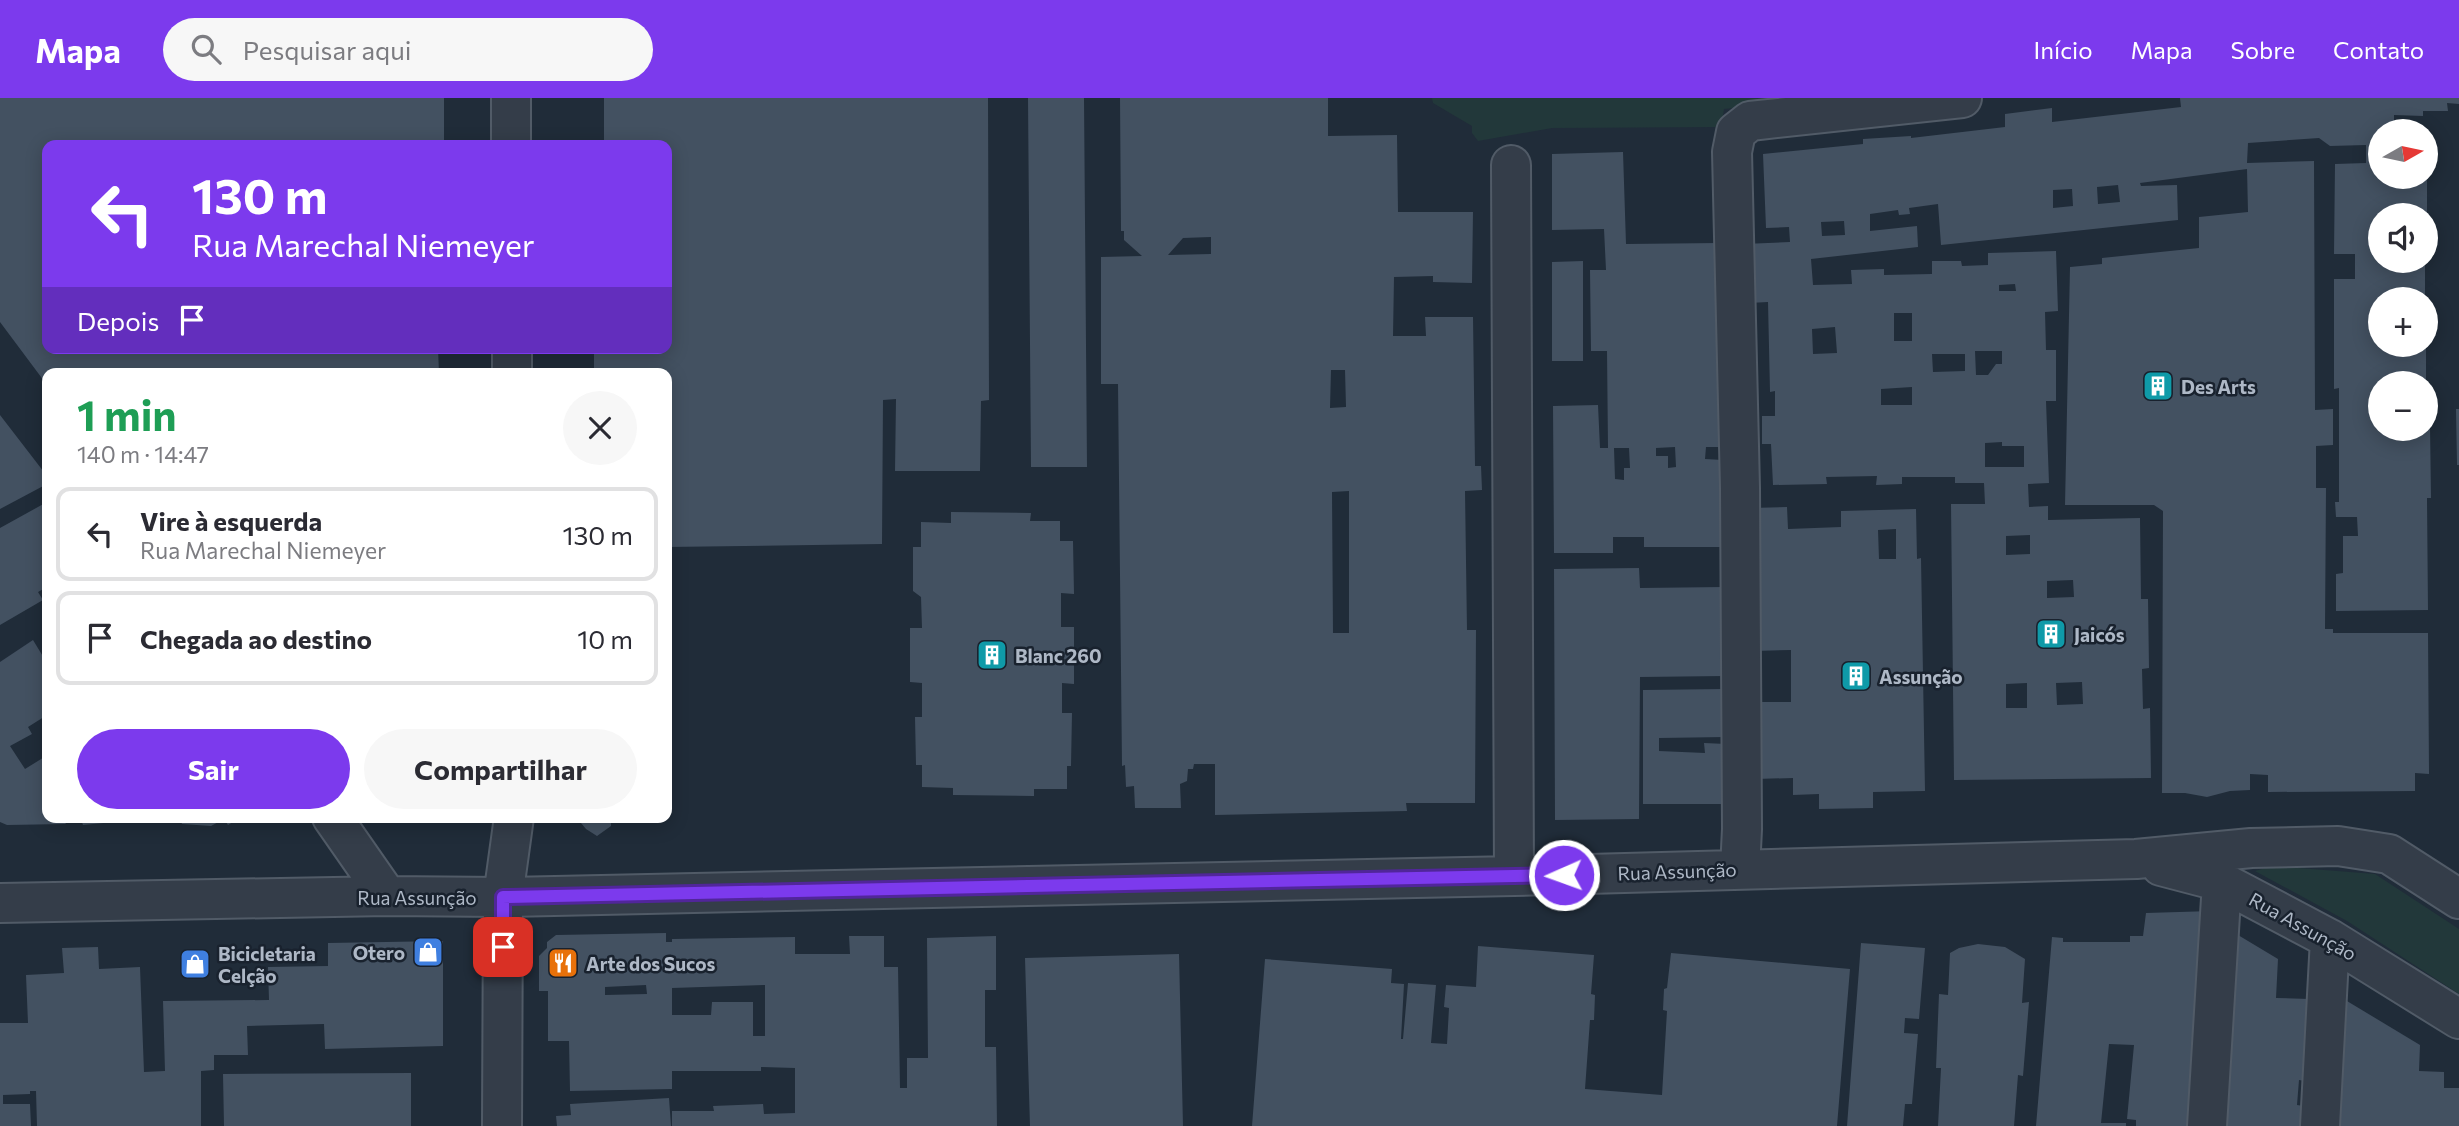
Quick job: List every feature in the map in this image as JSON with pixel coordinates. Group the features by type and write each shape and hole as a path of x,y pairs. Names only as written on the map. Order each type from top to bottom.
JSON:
{"street":[{"path":"511,98 511,140"},
{"path":"1740,869 1740,488 1732,152 1736,132 1750,121 1962,98"},
{"path":"1511,165 1514,876"},
{"path":"336,823 387,896"},
{"path":"502,1126 503,897 513,823"},
{"name":"Rua Assunção","path":"0,903 387,896 503,897 1514,876 2136,859 2251,848 2338,846 2389,854 2452,895"},
{"name":"Rua Assunção","path":"2136,859 2222,882 2330,939 2459,1019"},
{"path":"2207,1126 2222,882"},
{"path":"2320,1126 2330,939"}],"green space":[{"path":"1432,98 1823,98 1724,109 1721,127 1552,128 1478,141 1472,133 1472,126 1433,103"},
{"path":"2272,866 2375,874 2459,929 2459,994 2347,921 2255,871"}],"building":[{"path":"0,98 444,98 444,140 42,140 42,354 438,354 439,368 42,368 42,378 0,322"},
{"path":"604,98 988,98 989,400 981,401 980,471 895,471 896,399 883,400 882,544 672,547 672,368 594,368 594,354 672,354 672,140 604,140"},
{"path":"1028,98 1084,98 1087,467 1031,467"},
{"path":"1120,98 1328,98 1328,136 1397,135 1398,212 1473,212 1472,283 1433,282 1433,276 1394,277 1393,336 1426,336 1425,317 1473,317 1475,466 1481,466 1482,490 1465,491 1467,630 1476,630 1475,803 1406,803 1407,811 1215,815 1215,764 1194,764 1193,769 1188,769 1187,781 1180,784 1181,808 1135,808 1134,786 1126,787 1125,765 1122,766 1118,384 1101,384 1101,257 1142,256 1124,240 1124,231 1121,231","holes":["1211,237 1211,254 1168,255 1183,238","1331,370 1345,370 1346,407 1330,408","1349,491 1349,633 1333,633 1332,492"]},
{"path":"2180,98 2459,98 2459,104 2447,103 2448,111 2423,111 2423,116 2394,115 2394,119 2368,119 2368,189 2427,189 2427,203 2368,203 2368,273 2425,273 2425,287 2368,287 2368,357 2426,357 2426,371 2368,371 2368,441 2430,441 2431,498 2427,498 2428,610 2336,611 2336,574 2343,573 2343,536 2358,536 2357,517 2336,517 2335,502 2339,502 2339,388 2334,389 2334,279 2355,279 2355,254 2334,254 2335,164 2366,163 2366,145 2330,146 2319,138 2248,143 2247,163 2314,161 2315,410 2333,409 2333,445 2316,446 2316,488 2326,488 2325,629 2333,629 2333,633 2428,633 2429,774 2415,773 2415,791 2268,792 2268,775 2250,774 2250,790 2230,791 2207,797 2162,793 2163,511 2154,505 2065,505 2070,267 2102,264 2102,258 2199,248 2199,217 2248,212 2247,169 2140,183 2141,186 2177,185 2178,220 1941,245 1938,204 1909,208 1910,214 1899,215 1898,210 1870,214 1870,231 1917,226 1918,247 1811,259 1813,285 1852,284 1851,270 1884,269 1884,275 1932,274 1932,261 1961,261 1962,266 1988,265 1988,253 2056,251 2058,311 2045,312 2046,350 2056,350 2056,401 2046,401 2049,483 2028,484 2029,507 2048,506 2048,520 2140,518 2141,599 2148,599 2149,668 2142,669 2143,709 2150,708 2151,778 1954,780 1951,504 1985,504 1984,483 1955,483 1955,477 1902,477 1902,484 1876,485 1877,476 1826,477 1827,484 1773,485 1771,444 1762,444 1762,416 1775,416 1775,391 1770,392 1768,302 1749,303 1744,244 1790,242 1789,227 1766,228 1763,154 1863,144 1863,139 1911,138 2005,127 2005,114 2052,108 2052,122 2181,107","holes":["2118,185 2120,202 2098,204 2097,187","2072,189 2073,206 2053,208 2053,190","1844,221 1845,235 1822,236 1821,222","2015,284 2016,291 1999,291 1999,285","1894,313 1912,313 1912,341 1894,341","1835,327 1837,353 1813,354 1812,329","1975,351 2002,351 2002,364 1996,364 1988,375 1976,375","1932,354 1965,354 1965,371 1933,372","1912,387 1912,405 1881,405 1881,389","2002,442 2002,446 2024,446 2024,467 1985,467 1985,443","2030,535 2030,554 2006,555 2006,536","2073,580 2074,597 2047,598 2047,581","2082,682 2083,704 2057,705 2056,683","2027,683 2027,708 2006,708 2006,684"]},
{"path":"1623,152 1626,244 1719,243 1722,447 1706,447 1705,459 1723,460 1724,547 1644,547 1644,537 1613,537 1613,553 1554,553 1553,406 1598,405 1600,448 1608,448 1607,351 1591,351 1590,270 1606,270 1604,229 1552,230 1552,154","holes":["1675,447 1676,467 1668,468 1668,456 1656,456 1656,448","1614,448 1629,448 1630,468 1624,468 1624,480 1615,479"]},
{"path":"1583,261 1583,361 1552,361 1552,262"},
{"path":"2456,409 2459,409 2459,465 2457,465"},
{"path":"0,415 42,470 42,487 0,509"},
{"path":"42,505 42,590 38,592 42,601 0,625 0,528"},
{"name":"Assunção","path":"1787,507 1788,529 1841,527 1841,511 1916,509 1917,559 1921,558 1925,791 1873,792 1873,808 1819,809 1819,794 1793,795 1793,778 1755,779 1754,702 1791,702 1791,650 1753,651 1750,508","holes":["1896,529 1896,559 1879,559 1878,530"]},
{"name":"Blanc 260","path":"951,512 1031,513 1030,521 1060,521 1060,541 1073,541 1074,594 1061,593 1061,627 1074,627 1074,684 1062,683 1062,713 1072,713 1071,766 1067,766 1067,789 1034,789 1034,796 953,795 953,788 922,787 922,765 916,765 915,717 922,717 922,683 910,682 910,628 922,628 921,597 913,591 913,547 921,547 921,522 951,523"},
{"path":"1639,568 1640,588 1724,587 1725,676 1640,677 1639,819 1555,820 1554,569"},
{"path":"33,640 42,655 42,718 28,727 32,734 10,746 25,769 42,758 42,823 65,824 7,825 0,822 0,662"},
{"path":"1725,689 1726,737 1659,738 1659,751 1705,753 1704,743 1726,744 1727,804 1643,804 1643,690"},
{"path":"182,823 217,823 211,826"},
{"path":"581,823 611,823 611,826 597,836"},
{"path":"2212,911 2194,1126 2136,1126 2136,1120 2127,1119 2134,1045 2109,1044 2101,1123 2126,1123 2126,1126 2036,1126 2052,937 2063,938 2063,942 2130,942 2130,936 2143,936 2146,913"},
{"path":"2228,929 2278,959 2276,998 2309,999 2305,1081 2299,1080 2297,1105 2304,1106 2303,1126 2217,1126"},
{"path":"666,933 666,942 672,942 672,939 795,937 795,954 850,954 849,936 884,936 884,967 898,967 900,1088 907,1088 907,1058 928,1058 927,938 996,936 996,990 985,990 985,1047 996,1047 997,1126 672,1126 672,1111 714,1111 713,1106 763,1104 764,1114 795,1113 795,1068 761,1067 761,1071 672,1071 672,1089 570,1091 569,1041 548,1041 548,991 539,991 539,956 547,948 547,942 556,935","holes":["646,985 647,994 605,995 605,987","765,985 765,1036 753,1036 753,1002 712,1002 711,1015 672,1015 672,988"]},
{"path":"443,941 443,1046 325,1049 324,1024 247,1026 248,1055 214,1055 214,1070 201,1071 201,1126 37,1126 36,1091 30,1091 30,1094 3,1095 3,1104 30,1104 31,1126 0,1126 0,1023 28,1023 26,975 64,973 62,948 98,947 99,969 140,967 144,1072 165,1071 163,1001 269,1000 268,967 328,966 328,943"},
{"path":"1861,943 1925,948 1919,1019 1905,1018 1904,1033 1918,1034 1912,1104 1905,1104 1903,1126 1847,1126"},
{"path":"1978,944 2005,947 2025,959 2022,1003 2029,1002 2023,1076 2018,1075 2014,1126 1938,1126 1941,1068 1936,1068 1939,994 1948,995 1950,953"},
{"path":"1478,946 1594,955 1591,994 1595,995 1594,1020 1590,1020 1585,1089 1662,1095 1667,1011 1663,1010 1664,989 1667,988 1671,953 1850,969 1837,1126 1252,1126 1265,959 1392,969 1391,983 1404,984 1401,1039 1408,983 1436,985 1431,1043 1447,1044 1449,1008 1444,1007 1446,985 1476,987"},
{"path":"1179,954 1183,1126 1030,1126 1025,958"},
{"path":"2337,995 2420,1045 2419,1071 2444,1072 2444,1088 2459,1088 2459,1126 2329,1126"},
{"path":"411,1073 411,1126 224,1126 223,1074"},
{"path":"669,1098 671,1126 557,1126 556,1116 571,1115 570,1104"}],"place":[{"name":"Des Arts","path":"2158,386"},
{"name":"Jaicós","path":"2051,634"},
{"name":"Blanc 260","path":"992,655"},
{"name":"Assunção","path":"1856,676"},
{"name":"Otero","path":"428,952"},
{"name":"Arte dos Sucos","path":"563,963"},
{"name":"Bicicletaria Celção","path":"195,964"}],"route":[{"path":"503,947 503,897 1564,875"}]}
